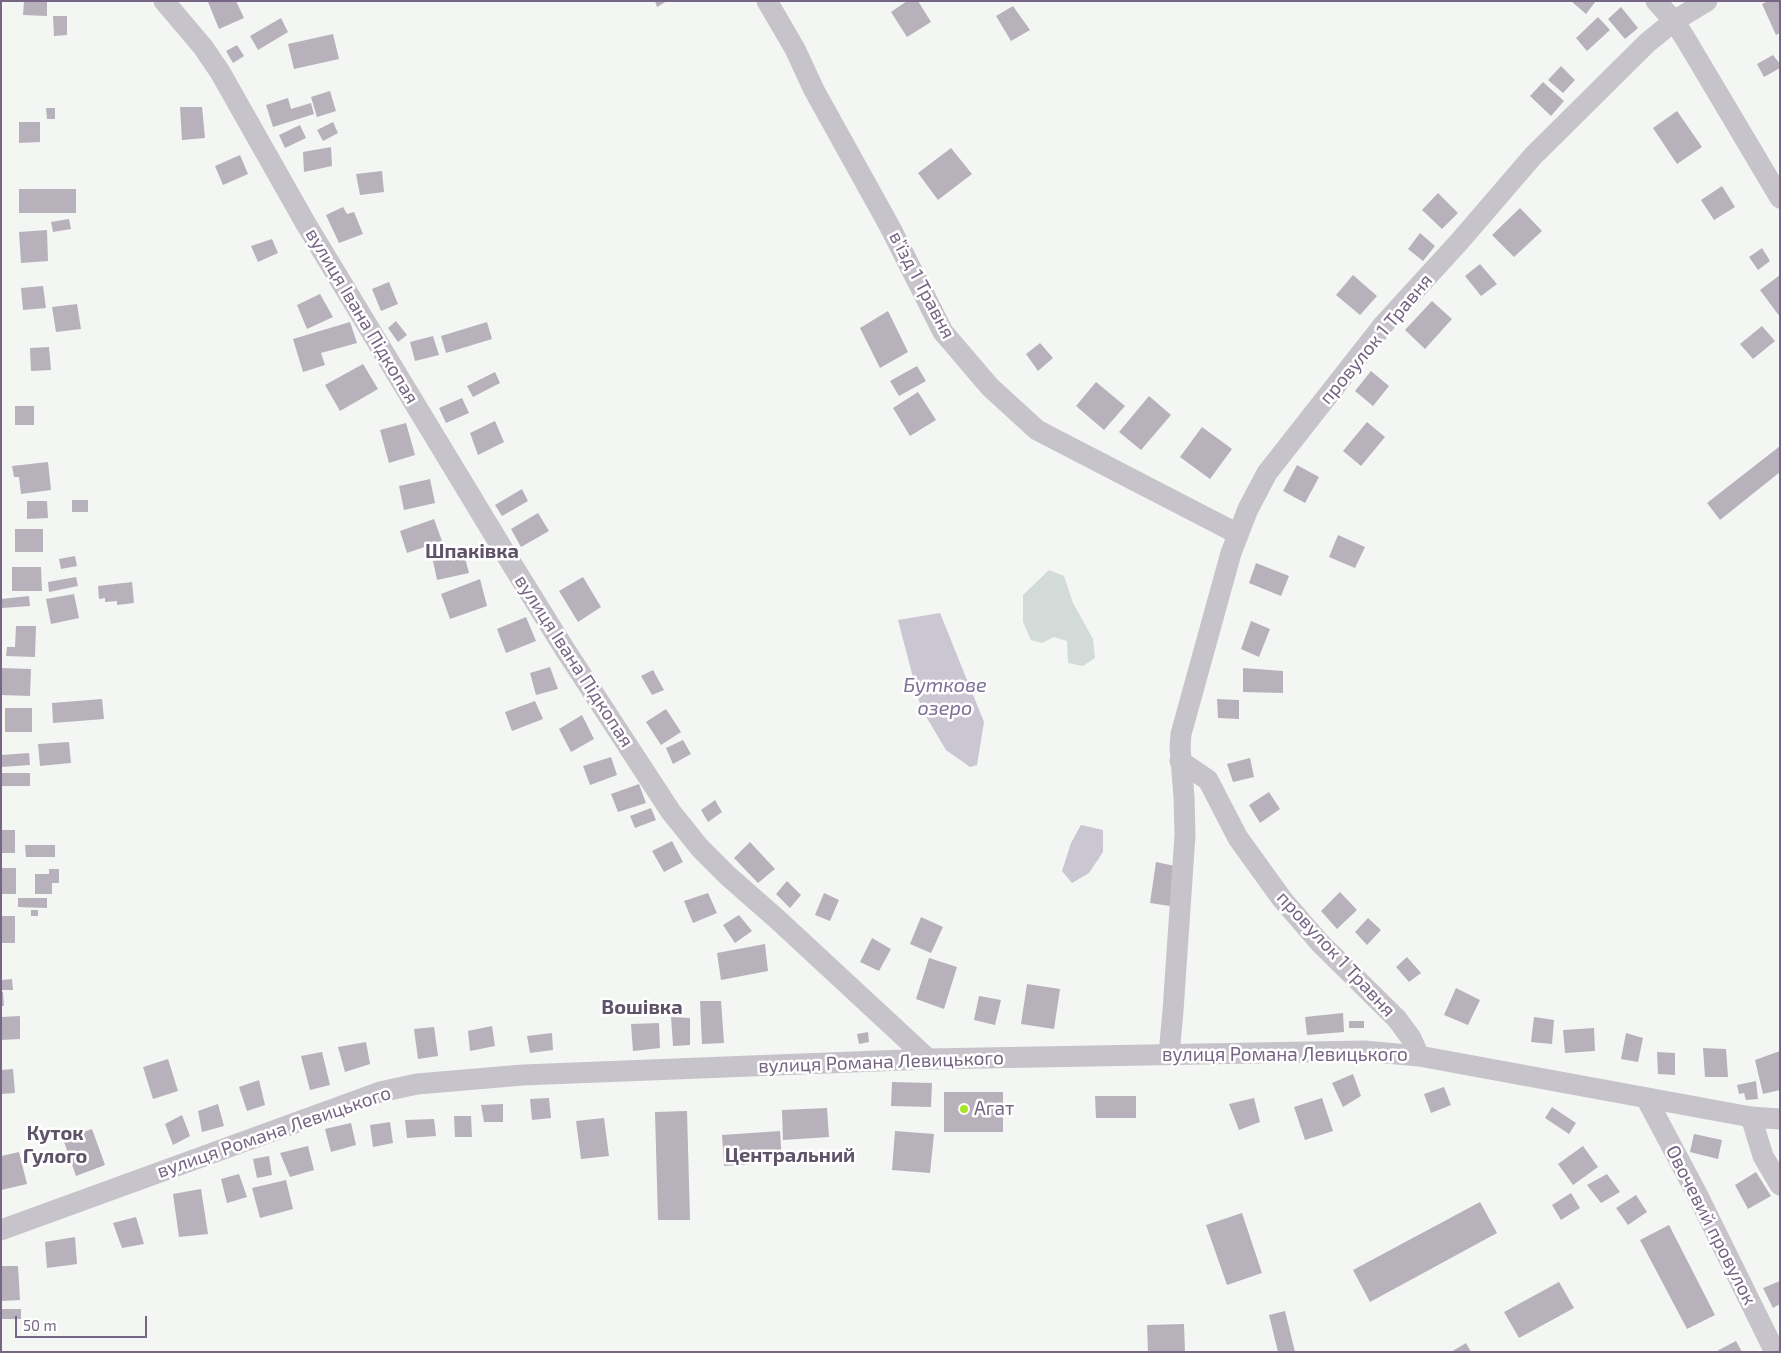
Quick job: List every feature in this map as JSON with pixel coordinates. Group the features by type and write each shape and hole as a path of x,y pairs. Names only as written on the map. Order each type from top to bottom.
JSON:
{"street":[{"name":"вулиця Івана Підкопая","path":"164,1 203,48 220,72 306,224 513,566 564,648 672,812 700,848 728,876 778,919 928,1060"},
{"name":"в’їзд 1 Травня","path":"767,1 795,49 814,90 890,226 943,332 990,387 1037,430 1238,534"},
{"path":"1656,1 1674,21 1780,198"},
{"name":"провулок 1 Травня","path":"1168,1054 1174,1011 1186,835 1180,761 1181,734 1225,569 1254,496 1267,473 1384,324 1454,248 1533,156 1633,56 1674,21 1707,1"},
{"name":"провулок 1 Травня","path":"1180,761 1208,780 1238,838 1282,899 1320,943 1383,1003 1397,1019 1411,1038 1419,1056"},
{"name":"вулиця Романа Левицького","path":"1,1230 380,1092 417,1084 523,1075 928,1060 1364,1051 1419,1056 1751,1118 1780,1119"},
{"name":"Овочевий провулок","path":"1646,1098 1696,1192 1775,1352"},
{"path":"1751,1118 1763,1156 1780,1185"}],"shaded area":[{"name":"Буткове озеро","path":"1049,570 1064,576 1073,603 1093,639 1095,658 1083,666 1068,663 1067,641 1054,637 1042,643 1031,640 1023,622 1023,595"}],"water":[{"name":"Буткове озеро","path":"940,613 984,722 977,765 970,767 946,750 921,708 898,620"},
{"path":"1081,825 1103,830 1103,852 1089,873 1072,883 1062,871 1071,843"}],"building":[{"path":"24,1 47,1 47,16 23,15"},
{"path":"236,1 244,18 219,29 208,2"},
{"path":"655,1 667,1 657,7"},
{"path":"907,1 918,1 931,22 907,37 891,12"},
{"path":"1571,1 1596,1 1586,14"},
{"path":"1768,1 1780,1 1780,33 1776,35 1762,4"},
{"path":"1013,6 1030,30 1011,41 996,16"},
{"path":"1621,7 1638,28 1625,39 1608,19"},
{"path":"53,16 67,16 67,35 54,36"},
{"path":"1598,17 1610,30 1587,51 1576,38"},
{"path":"281,18 288,32 258,50 250,36"},
{"path":"333,34 339,59 294,69 288,44"},
{"path":"237,45 244,56 233,63 226,51"},
{"path":"1773,55 1780,64 1780,68 1764,77 1757,64"},
{"path":"1561,66 1575,80 1563,93 1548,80"},
{"path":"1543,82 1564,101 1551,116 1530,96"},
{"path":"330,91 336,111 317,117 311,97"},
{"path":"288,98 291,109 311,103 314,114 273,127 266,105"},
{"path":"180,107 202,107 205,138 182,140"},
{"path":"46,108 55,108 55,119 47,119"},
{"path":"1677,111 1702,147 1677,164 1653,128"},
{"path":"19,122 40,122 40,142 19,143"},
{"path":"333,122 338,133 323,141 317,130"},
{"path":"300,125 306,138 285,148 279,135"},
{"path":"331,147 332,166 304,172 303,152"},
{"path":"951,148 972,174 938,200 918,173"},
{"path":"240,155 248,174 223,185 215,166"},
{"path":"382,171 384,192 360,195 356,174"},
{"path":"1722,186 1735,207 1714,220 1701,200"},
{"path":"19,189 76,189 76,213 19,213"},
{"path":"1438,193 1458,213 1442,229 1422,210"},
{"path":"343,207 347,214 354,212 363,234 339,243 326,215"},
{"path":"1520,208 1542,231 1514,257 1492,235"},
{"path":"69,219 71,229 53,232 51,222"},
{"path":"47,230 48,261 21,263 19,232"},
{"path":"1420,233 1435,246 1423,261 1408,249"},
{"path":"272,239 278,253 258,262 251,246"},
{"path":"1762,248 1770,261 1758,270 1749,257"},
{"path":"1480,264 1497,284 1481,296 1465,276"},
{"path":"1353,275 1377,296 1360,315 1336,295"},
{"path":"1780,275 1780,317 1760,290"},
{"path":"389,282 398,304 381,311 372,289"},
{"path":"43,286 46,308 23,310 21,288"},
{"path":"320,294 333,317 307,329 297,305"},
{"path":"1432,301 1452,319 1425,349 1405,330"},
{"path":"77,304 81,329 56,332 52,307"},
{"path":"888,311 908,352 880,368 860,328"},
{"path":"396,321 407,335 398,342 388,328"},
{"path":"350,322 357,343 321,353 325,365 303,372 293,339"},
{"path":"487,322 492,339 446,353 441,336"},
{"path":"1762,326 1775,341 1753,359 1740,344"},
{"path":"433,336 439,355 415,361 410,342"},
{"path":"1040,343 1053,358 1038,371 1026,354"},
{"path":"49,347 51,370 31,371 30,348"},
{"path":"363,364 378,389 340,411 325,385"},
{"path":"917,366 926,381 899,396 890,381"},
{"path":"1371,371 1389,386 1373,406 1355,391"},
{"path":"495,372 500,383 473,397 467,386"},
{"path":"1096,382 1125,406 1104,430 1076,406"},
{"path":"918,392 936,420 910,436 893,408"},
{"path":"1149,396 1171,415 1141,450 1119,432"},
{"path":"462,398 469,413 446,423 439,408"},
{"path":"15,406 34,406 34,425 15,425"},
{"path":"495,421 504,442 478,455 470,433"},
{"path":"1367,422 1385,437 1361,466 1343,451"},
{"path":"406,423 415,455 389,463 380,430"},
{"path":"1202,427 1232,449 1210,479 1180,457"},
{"path":"1780,446 1780,472 1720,520 1707,503"},
{"path":"48,462 51,490 21,494 19,477 14,477 12,466"},
{"path":"1297,465 1319,477 1305,503 1283,491"},
{"path":"430,479 435,503 404,510 399,486"},
{"path":"522,489 528,501 502,516 495,505"},
{"path":"72,500 88,500 88,512 72,512"},
{"path":"27,501 47,501 48,518 27,519"},
{"path":"538,513 549,531 521,547 511,529"},
{"path":"434,519 442,541 407,553 400,531"},
{"path":"15,529 43,529 43,552 15,552"},
{"path":"1338,535 1365,547 1355,568 1329,557"},
{"path":"464,554 469,573 437,580 433,561"},
{"path":"75,556 77,566 61,569 59,559"},
{"path":"1256,563 1289,576 1281,596 1249,583"},
{"path":"12,567 41,567 42,591 12,591"},
{"path":"76,577 78,586 49,592 48,582"},
{"path":"583,577 601,607 578,622 559,591"},
{"path":"480,579 487,606 450,619 441,594"},
{"path":"132,582 134,603 117,605 117,601 105,602 105,598 99,599 98,586"},
{"path":"74,594 79,618 51,624 46,599"},
{"path":"29,596 30,606 2,608 1,599"},
{"path":"526,617 536,641 506,653 497,629"},
{"path":"1251,621 1270,629 1259,657 1241,649"},
{"path":"16,626 36,626 35,657 6,656 7,647 15,647"},
{"path":"550,667 558,689 536,695 530,673"},
{"path":"1,668 31,669 30,696 1,695"},
{"path":"1243,668 1283,671 1283,693 1243,692"},
{"path":"653,670 664,690 652,695 641,676"},
{"path":"102,699 104,719 53,723 52,703"},
{"path":"1217,699 1239,700 1239,719 1218,718"},
{"path":"535,701 543,719 512,731 505,712"},
{"path":"5,708 32,708 32,732 5,732"},
{"path":"666,709 681,732 661,745 646,722"},
{"path":"582,715 594,739 571,752 559,729"},
{"path":"683,740 691,754 673,764 666,748"},
{"path":"69,742 71,763 40,766 38,744"},
{"path":"29,753 30,765 1,767 1,755"},
{"path":"611,757 617,775 590,785 583,766"},
{"path":"1250,758 1254,777 1233,782 1227,764"},
{"path":"1,773 30,773 30,786 1,786"},
{"path":"639,784 646,803 618,812 611,794"},
{"path":"1269,792 1280,809 1260,823 1249,805"},
{"path":"715,800 722,812 708,822 701,810"},
{"path":"651,808 656,820 635,828 630,816"},
{"path":"1,830 15,830 15,853 1,853"},
{"path":"672,841 683,862 664,872 652,851"},
{"path":"750,842 775,869 758,883 734,858"},
{"path":"25,845 55,845 55,857 26,857"},
{"path":"1156,862 1175,866 1170,906 1150,903"},
{"path":"1,868 16,868 16,894 1,894"},
{"path":"49,869 59,869 59,883 52,883 52,894 35,894 35,874 49,874"},
{"path":"787,881 801,895 790,908 776,894"},
{"path":"1340,892 1357,910 1337,929 1321,911"},
{"path":"708,893 717,913 693,923 684,901"},
{"path":"824,893 839,900 830,921 815,915"},
{"path":"18,898 47,898 47,908 18,907"},
{"path":"31,910 38,910 38,916 31,916"},
{"path":"739,915 752,931 735,943 723,925"},
{"path":"1,916 15,916 15,943 1,943"},
{"path":"921,917 943,927 931,953 910,944"},
{"path":"1368,918 1381,930 1367,945 1355,932"},
{"path":"872,938 891,949 879,971 860,962"},
{"path":"765,944 768,971 721,980 717,953"},
{"path":"1407,957 1421,973 1409,982 1396,967"},
{"path":"929,958 957,967 944,1009 916,999"},
{"path":"12,979 13,990 1,990 1,980"},
{"path":"1027,984 1060,989 1054,1029 1021,1024"},
{"path":"1456,988 1480,1000 1468,1025 1444,1015"},
{"path":"1,992 3,992 4,1006 1,1006"},
{"path":"979,996 1001,1000 995,1025 974,1020"},
{"path":"700,1001 721,1001 724,1043 702,1044"},
{"path":"1343,1013 1344,1032 1307,1035 1305,1017"},
{"path":"20,1016 20,1039 1,1040 1,1017"},
{"path":"671,1017 690,1018 690,1045 673,1046"},
{"path":"1534,1017 1554,1020 1552,1044 1531,1042"},
{"path":"1349,1021 1364,1021 1364,1028 1349,1028"},
{"path":"659,1023 660,1048 633,1051 631,1024"},
{"path":"492,1026 495,1046 470,1051 468,1031"},
{"path":"434,1027 438,1056 418,1059 414,1029"},
{"path":"1594,1028 1595,1051 1565,1053 1563,1030"},
{"path":"868,1032 869,1042 859,1044 857,1034"},
{"path":"552,1033 553,1050 530,1053 527,1036"},
{"path":"1626,1033 1643,1038 1638,1062 1621,1059"},
{"path":"366,1042 370,1064 345,1072 338,1047"},
{"path":"1703,1048 1726,1049 1728,1077 1705,1077"},
{"path":"1780,1051 1780,1090 1763,1094 1755,1060"},
{"path":"322,1052 330,1085 310,1090 301,1056"},
{"path":"1657,1052 1675,1053 1675,1075 1658,1074"},
{"path":"168,1059 178,1091 153,1099 143,1067"},
{"path":"13,1069 15,1093 1,1094 1,1070"},
{"path":"1353,1074 1361,1096 1343,1107 1332,1083"},
{"path":"259,1080 265,1105 247,1111 239,1087"},
{"path":"1756,1081 1758,1099 1746,1100 1744,1093 1739,1094 1737,1085"},
{"path":"892,1082 932,1083 931,1107 891,1106"},
{"path":"1444,1087 1451,1105 1431,1113 1424,1094"},
{"path":"944,1092 1003,1092 1003,1132 944,1132"},
{"path":"1095,1096 1136,1096 1136,1118 1096,1118"},
{"path":"549,1098 551,1118 532,1120 530,1099"},
{"path":"1254,1098 1260,1122 1239,1130 1229,1104"},
{"path":"1322,1098 1333,1131 1305,1140 1294,1107"},
{"path":"218,1104 224,1126 202,1132 198,1111"},
{"path":"503,1104 503,1122 484,1122 481,1105"},
{"path":"1552,1107 1576,1123 1569,1134 1545,1118"},
{"path":"827,1108 829,1137 783,1140 782,1110"},
{"path":"687,1111 690,1220 658,1220 655,1112"},
{"path":"182,1115 190,1136 173,1145 165,1124"},
{"path":"454,1116 471,1116 472,1137 455,1137"},
{"path":"604,1118 609,1156 581,1159 576,1121"},
{"path":"434,1119 436,1136 407,1138 405,1120"},
{"path":"390,1122 393,1143 373,1147 370,1125"},
{"path":"351,1123 356,1145 331,1152 325,1129"},
{"path":"92,1129 105,1165 76,1176 63,1139"},
{"path":"780,1131 782,1162 724,1166 722,1135"},
{"path":"895,1131 934,1134 930,1173 892,1170"},
{"path":"1694,1134 1722,1140 1718,1159 1690,1152"},
{"path":"308,1146 314,1170 290,1177 280,1153"},
{"path":"1583,1146 1598,1167 1573,1185 1558,1164"},
{"path":"19,1152 27,1184 1,1190 1,1156"},
{"path":"269,1156 272,1175 257,1178 253,1159"},
{"path":"1756,1172 1771,1196 1748,1209 1735,1185"},
{"path":"239,1174 247,1197 227,1203 221,1179"},
{"path":"1607,1174 1620,1192 1601,1203 1587,1185"},
{"path":"286,1180 293,1209 260,1218 252,1188"},
{"path":"201,1189 208,1234 179,1237 173,1194"},
{"path":"1571,1193 1580,1208 1561,1220 1552,1205"},
{"path":"1636,1195 1647,1212 1628,1225 1616,1208"},
{"path":"1480,1202 1497,1233 1370,1302 1353,1270"},
{"path":"1242,1213 1262,1273 1227,1285 1206,1225"},
{"path":"136,1217 144,1244 122,1248 113,1223"},
{"path":"1669,1225 1715,1315 1687,1329 1640,1240"},
{"path":"75,1237 77,1264 47,1268 45,1242"},
{"path":"1,1266 18,1266 20,1300 1,1301"},
{"path":"1780,1281 1780,1304 1773,1308 1763,1288"},
{"path":"1559,1282 1574,1308 1519,1338 1504,1312"},
{"path":"1,1309 21,1309 21,1319 1,1319"},
{"path":"1285,1311 1295,1352 1278,1352 1269,1315"},
{"path":"1184,1324 1185,1352 1148,1352 1147,1325"},
{"path":"1736,1341 1742,1352 1715,1352"},
{"path":"1466,1343 1471,1352 1451,1352"}],"place":[{"name":"Агат","path":"964,1109"}],"district":[{"name":"Шпаківка","path":"472,551"},
{"name":"Вошівка","path":"642,1007"},
{"name":"Куток Гулого","path":"55,1144"},
{"name":"Центральний","path":"790,1155"}]}
